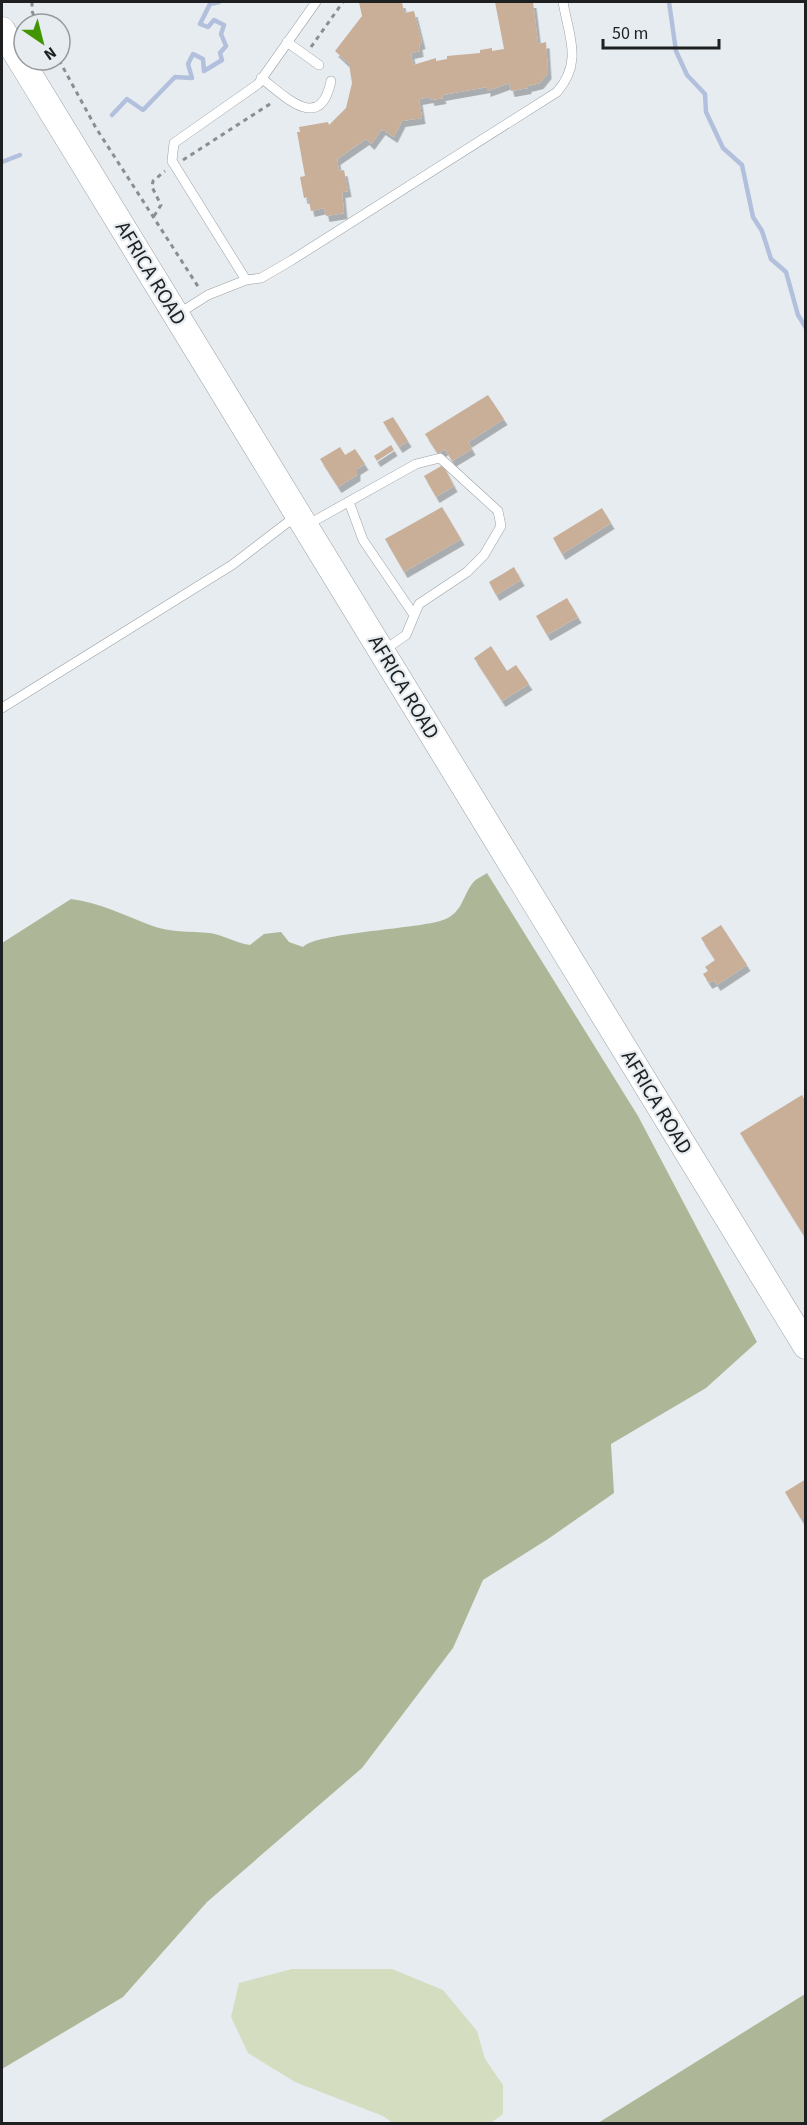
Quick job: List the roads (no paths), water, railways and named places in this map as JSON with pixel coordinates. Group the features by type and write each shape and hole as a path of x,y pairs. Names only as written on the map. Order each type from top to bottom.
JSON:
{"street":[{"name":"AFRICA ROAD","path":"2,30 806,1346"}],"lane":[{"path":"246,279 172,161 174,143 183,134 258,84 316,2"},
{"path":"177,315 204,297 246,279 261,279 557,92 569,78 574,62 563,2"},
{"path":"287,42 319,65"},
{"path":"261,78 300,108 314,108 324,100 331,81"},
{"path":"2,708 232,566 301,520 349,502 416,464 440,458 498,511 501,526 484,555 467,572 420,604 414,615 412,628 406,635 382,651"},
{"path":"349,502 363,540 414,615"}],"waterway":[{"path":"112,115 127,99 143,110 175,77 192,78 188,64 193,54 203,59 204,71 222,60 220,53 226,46 221,34 224,25 214,20 208,27 200,24 210,4 219,2"},
{"path":"669,2 676,51 687,75 705,94 706,112 723,148 742,165 753,217 762,231 771,259 786,272 798,315 806,328"},
{"path":"2,162 20,155"}]}
